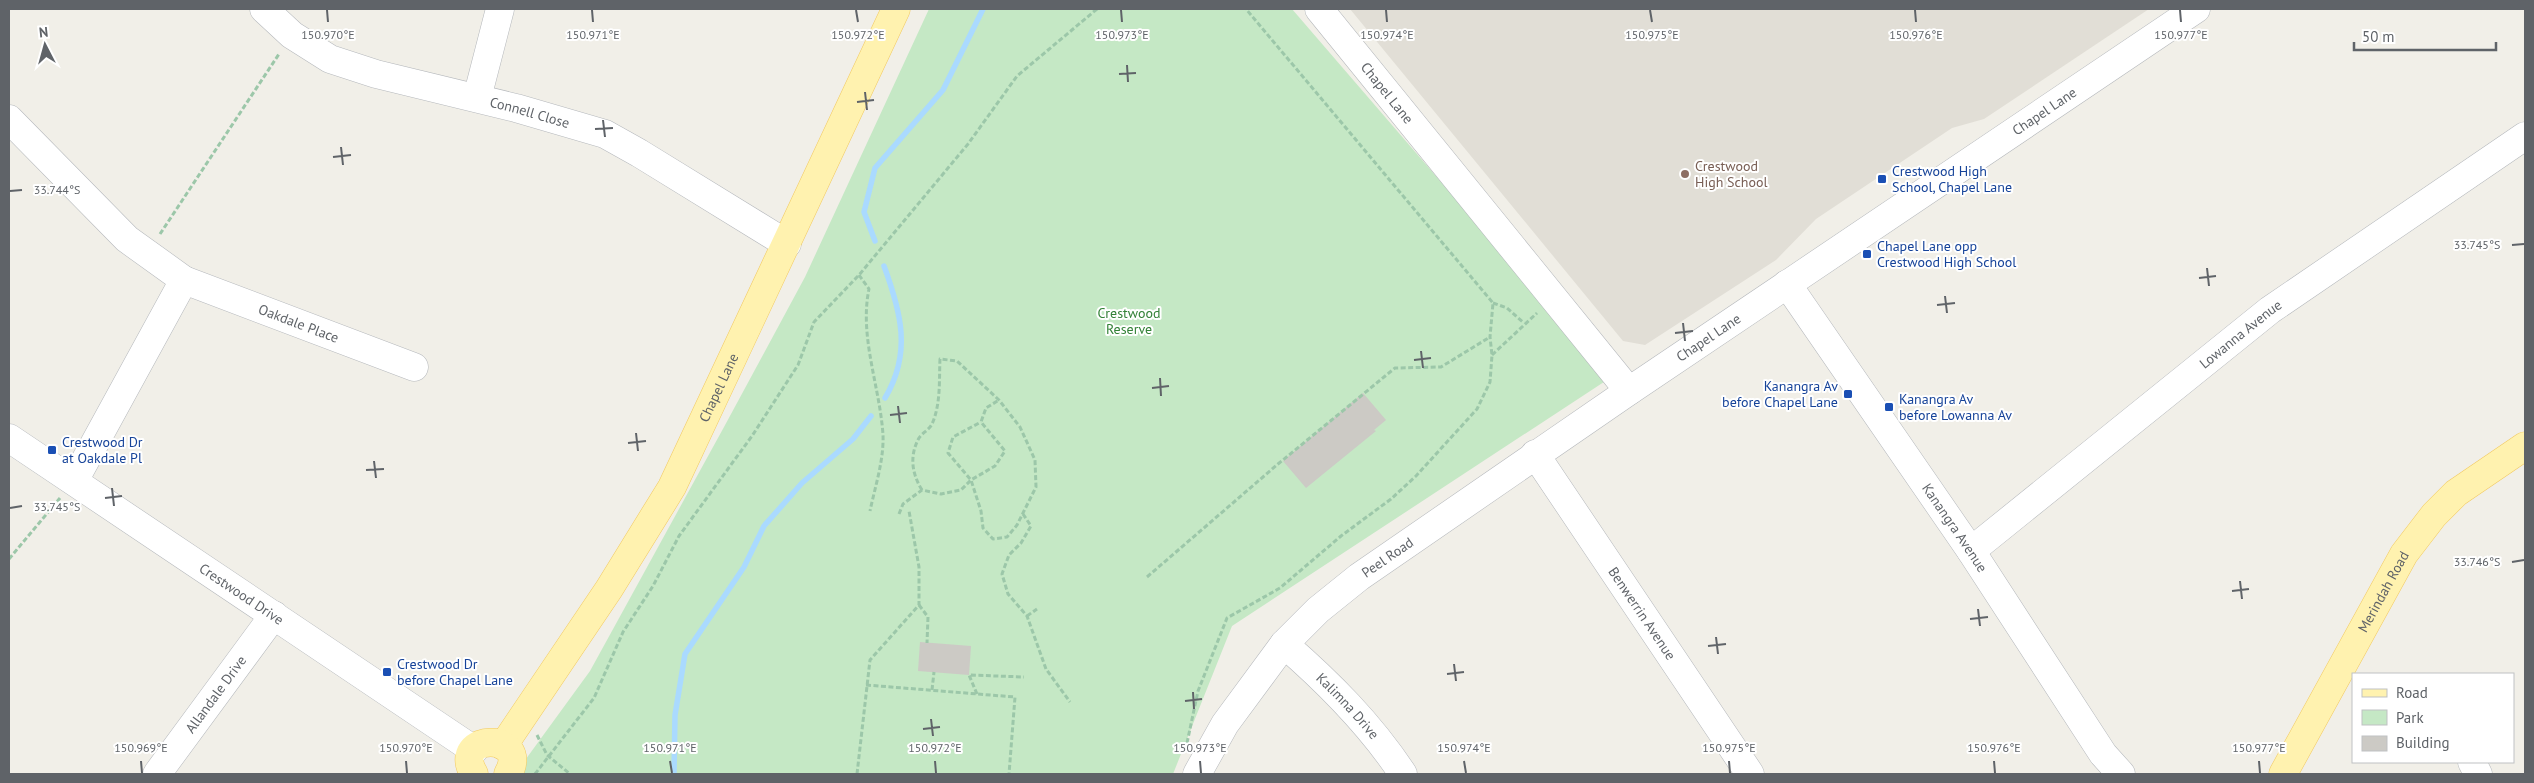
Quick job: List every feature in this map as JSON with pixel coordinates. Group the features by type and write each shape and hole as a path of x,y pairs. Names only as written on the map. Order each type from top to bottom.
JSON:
{"main road":[{"name":"Chapel Lane","path":"503,746 609,589 672,487 896,9"},
{"name":"Merindah Road","path":"2283,774 2347,671 2404,554 2434,515 2456,493 2525,446"},
{"path":"474,762 488,741 503,746 508,750 512,760 508,774"}],"street":[{"name":"Connell Close","path":"264,9 292,35 330,59 376,74 477,98 605,134 787,244"},
{"path":"477,98 500,9"},
{"name":"Chapel Lane","path":"1319,9 1629,390 2196,9"},
{"name":"Oakdale Place","path":"9,119 127,240 184,280 414,368"},
{"name":"Lowanna Avenue","path":"1971,551 2270,310 2525,136"},
{"path":"74,482 184,280"},
{"name":"Kanangra Avenue","path":"1787,284 1971,551 2098,746 2121,774"},
{"name":"Peel Road","path":"1191,763 1225,724 1284,644 1318,610 1359,577 1629,390"},
{"name":"Crestwood Drive","path":"9,438 274,615 474,762"},
{"name":"Benwerrin Avenue","path":"1536,454 1750,774"},
{"name":"Allandale Drive","path":"157,774 274,615"},
{"name":"Kalimna Drive","path":"1284,644 1340,695 1403,774"}],"path":[{"path":"535,774 547,756 594,698 623,632 653,586 679,536 752,436 798,365 814,322 859,275 968,144 1017,76 1097,9"},
{"path":"1246,9 1493,303 1508,308 1524,323"},
{"path":"147,254 292,35"},
{"path":"859,275 869,290 866,303 867,330 883,435 881,460 870,511"},
{"path":"1191,763 1198,691 1210,656 1227,618 1280,588 1341,536 1392,499 1416,476 1477,409 1490,382 1492,355 1490,337 1493,303"},
{"path":"1492,355 1538,310"},
{"path":"1147,577 1278,464 1395,368 1441,367 1490,337"},
{"path":"981,422 1005,451 995,466 971,480 961,490 941,494 922,490 914,477 912,459 919,438 932,425 940,382 940,359 957,361 999,400 1020,427 1035,460 1036,487 1023,514 1007,537 993,539 983,528 981,511 971,480 948,453 953,436 981,422 986,408 999,400"},
{"path":"9,559 74,482"},
{"path":"899,514 903,504 922,490"},
{"path":"857,774 870,660 918,605 919,567 909,511"},
{"path":"1023,514 1031,526 1021,542 1009,555 1002,574 1008,594 1027,616 1046,669 1070,702"},
{"path":"918,605 928,617 927,643"},
{"path":"1027,616 1037,609"},
{"path":"932,690 934,672"},
{"path":"977,694 969,675 1024,678"},
{"path":"866,684 1015,696 1009,774"},
{"path":"518,723 537,736 547,756 570,774"}],"shaded area":[{"name":"Crestwood High School","path":"1350,9 2149,9 1984,119 1952,128 1816,219 1776,260 1645,345 1623,341"}],"green space":[{"name":"Crestwood Reserve","path":"929,9 1292,9 1610,378 1232,626 1173,774 515,774 590,671 724,427 805,277"}],"building":[{"path":"1363,393 1386,420 1374,430 1376,431 1306,488 1283,461"},
{"path":"920,642 971,646 969,675 918,671"}],"waterway":[{"path":"875,241 864,212 875,168 943,90 983,9"},
{"path":"884,266 895,300 901,332 899,365 885,398"},
{"path":"674,774 675,715 685,654 744,567 764,526 802,483 853,439 871,416"}],"place":[{"name":"Crestwood High School","path":"1685,174"},
{"name":"Crestwood High School, Chapel Lane","path":"1882,179"},
{"name":"Chapel Lane opp Crestwood High School","path":"1867,254"},
{"name":"Kanangra Av before Chapel Lane","path":"1848,394"},
{"name":"Kanangra Av before Lowanna Av","path":"1889,407"},
{"name":"Crestwood Dr at Oakdale Pl","path":"52,450"},
{"name":"Crestwood Dr before Chapel Lane","path":"387,672"}]}
